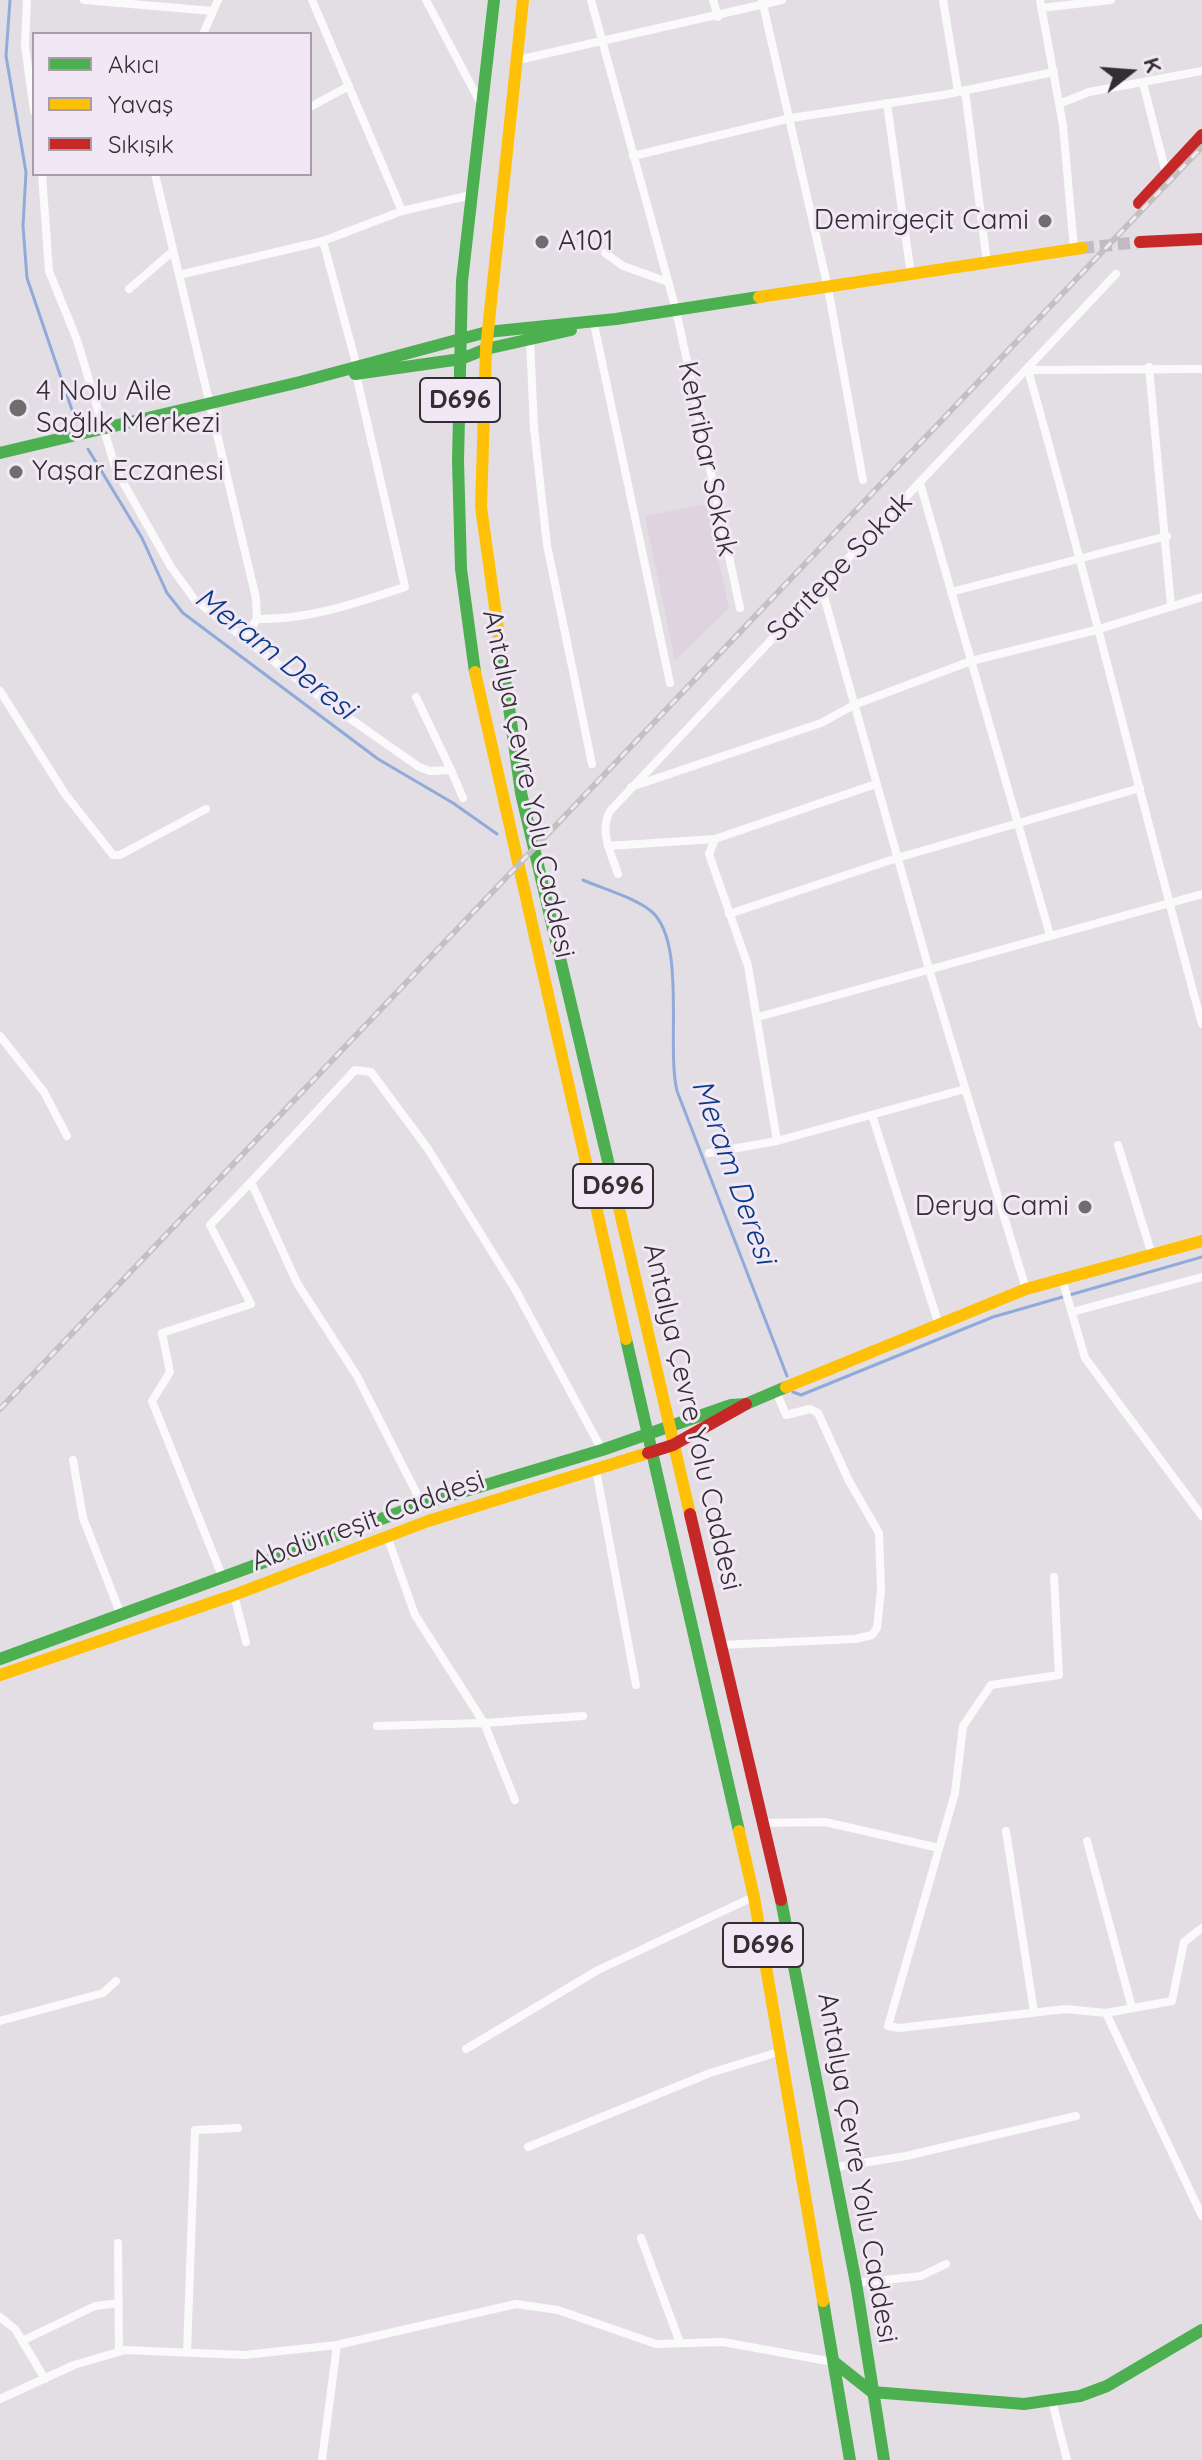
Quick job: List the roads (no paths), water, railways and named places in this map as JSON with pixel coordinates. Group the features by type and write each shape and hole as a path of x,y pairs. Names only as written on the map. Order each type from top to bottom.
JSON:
{"main road":[{"name":"Antalya Çevre Yolu Caddesi","path":"494,0 462,281 458,461 461,569 479,697 754,1897 850,2460"},
{"name":"Antalya Çevre Yolu Caddesi","path":"523,0 486,349 481,507 498,648 521,793 793,1951 831,2168 856,2283 884,2460"},
{"path":"1139,203 1202,135"},
{"path":"1140,242 1202,239"},
{"path":"0,453 356,371 487,332 616,319 1078,249"},
{"path":"356,371 391,370 461,359 486,349 616,319"},
{"name":"Abdürreşit Caddesi","path":"0,1675 234,1595 387,1536 673,1445 746,1404 938,1322 1026,1289 1064,1283 1202,1241"},
{"name":"Abdürreşit Caddesi","path":"0,1659 422,1504 602,1450 731,1405 746,1404"},
{"path":"834,2362 872,2392 1024,2404 1052,2401 1107,2386 1202,2330"}],"street":[{"path":"27,0 25,46 32,97"},
{"path":"84,0 213,11"},
{"path":"204,32 218,0"},
{"path":"312,0 402,211"},
{"path":"426,0 482,105"},
{"name":"Kehribar Sokak","path":"591,0 676,310 740,608"},
{"path":"713,0 718,17"},
{"path":"518,60 602,38 718,17 763,2 782,0"},
{"path":"943,0 962,91 987,263"},
{"path":"1078,249 1059,104 1041,4 1111,0"},
{"path":"763,2 828,288 863,480"},
{"path":"1059,104 1089,92 1202,71"},
{"path":"633,156 791,118 962,91 1054,72"},
{"path":"1143,83 1166,173"},
{"path":"312,106 349,86"},
{"path":"887,103 911,275"},
{"path":"43,176 49,271 77,340 101,429 116,470 171,567 195,600 419,767 430,771 451,770"},
{"path":"155,176 256,598 257,619 244,639"},
{"path":"179,275 323,241 402,211 472,195"},
{"path":"257,619 283,619 325,611 405,587 323,241"},
{"path":"129,289 173,251"},
{"path":"605,253 623,266 668,282"},
{"name":"Sarıtepe Sokak","path":"618,874 604,822 629,788 1116,274"},
{"path":"594,324 670,683"},
{"path":"530,340 534,428 547,545 592,764"},
{"path":"1149,367 1167,536 1171,606"},
{"path":"1202,369 1028,370 1081,555 1096,630 1202,1024"},
{"path":"920,483 1050,935"},
{"path":"951,592 1081,555 1167,536"},
{"path":"821,586 929,969 1026,1289"},
{"path":"629,788 821,723 854,705 971,661 1096,630 1202,597"},
{"path":"0,691 65,794 113,855 120,855 206,809"},
{"path":"416,697 463,798"},
{"path":"608,846 715,839 876,784"},
{"path":"729,914 897,858 1140,788"},
{"path":"715,839 709,854 748,966 777,1141"},
{"path":"758,1017 1202,894"},
{"path":"0,1036 44,1092 67,1136"},
{"path":"222,1576 152,1401 170,1372 162,1333 251,1304 210,1225 251,1182 264,1163 355,1070 371,1072 428,1149 499,1264 602,1450"},
{"path":"709,1153 777,1141 965,1089"},
{"path":"872,1115 938,1322"},
{"path":"1118,1145 1152,1255"},
{"path":"251,1182 297,1283 357,1376 422,1504"},
{"path":"1070,1307 1202,1277"},
{"path":"1064,1283 1085,1358 1202,1516"},
{"path":"720,1645 855,1639 872,1635 877,1628 881,1576 877,1525 849,1481 818,1413 810,1409 786,1415 776,1391"},
{"path":"73,1460 83,1518 121,1615"},
{"path":"596,1470 636,1685"},
{"path":"387,1536 415,1615 484,1723 515,1800"},
{"path":"1054,1577 1059,1675 991,1685 963,1726 955,1793 888,2026 899,2028 1066,2009 1106,2013 1172,2001 1184,1942 1202,1928"},
{"path":"234,1595 246,1642"},
{"path":"377,1726 583,1716"},
{"path":"762,1823 825,1822 939,1848"},
{"path":"1006,1831 1034,2012"},
{"path":"1087,1841 1132,2008"},
{"path":"466,2049 598,1970 754,1897"},
{"path":"0,2021 103,1993 116,1981"},
{"path":"1106,2013 1202,2216"},
{"path":"528,2147 710,2073 782,2051"},
{"path":"831,2168 906,2156 1076,2116"},
{"path":"187,2353 195,2130 238,2128"},
{"path":"641,2238 680,2343"},
{"path":"118,2243 119,2352"},
{"path":"856,2283 921,2276 946,2264"},
{"path":"22,2341 95,2306 119,2303"},
{"path":"0,2399 74,2365 119,2352 244,2355 337,2345 516,2304 558,2310 656,2344 723,2342 834,2362"},
{"path":"0,2317 22,2341 45,2379"},
{"path":"322,2460 337,2345"},
{"path":"1052,2401 1067,2460"}],"waterway":[{"name":"Meram Deresi","path":"10,0 6,56 26,172 23,226 27,278 72,410"},
{"name":"Meram Deresi","path":"88,449 142,538 167,593 183,613 378,759 453,803 497,834"},
{"name":"Meram Deresi","path":"583,880 644,906 662,926 669,945 672,969 677,1091 787,1376"},
{"name":"Meram Deresi","path":"793,1392 801,1395 993,1317 1202,1257"}],"tunnel":[{"path":"1082,248 1140,242"}],"railway":[{"path":"0,1409 1202,147"}],"place":[{"name":"Demirgeçit Cami","path":"1045,221"},
{"name":"A101","path":"542,242"},
{"name":"4 Nolu Aile Sağlık Merkezi","path":"18,408"},
{"name":"Yaşar Eczanesi","path":"16,472"},
{"name":"Derya Cami","path":"1085,1207"}]}
